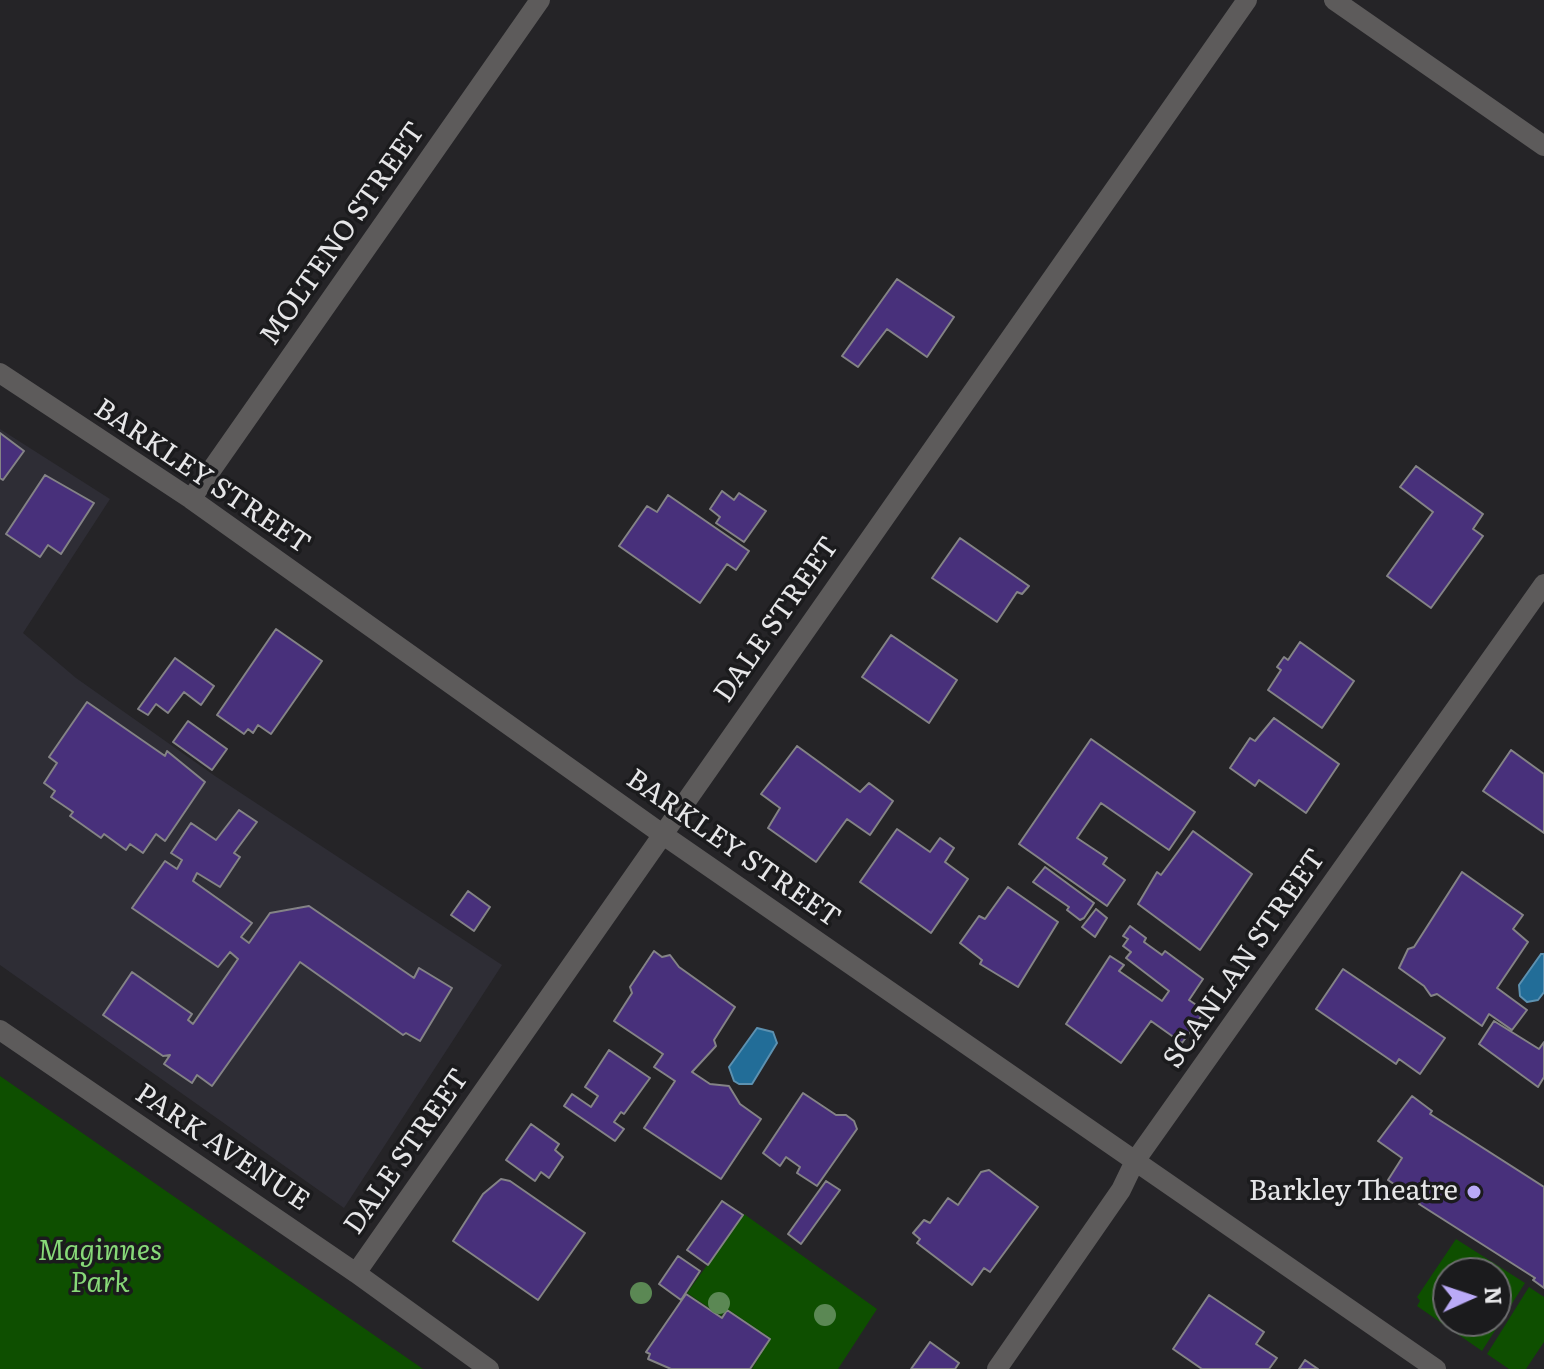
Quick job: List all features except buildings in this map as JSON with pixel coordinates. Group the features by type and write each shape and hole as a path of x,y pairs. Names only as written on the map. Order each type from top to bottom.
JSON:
{"street":[{"name":"MOLTENO STREET","path":"191,499 540,0"},
{"name":"DALE STREET","path":"356,1273 1247,0"},
{"path":"1334,0 1544,146"},
{"name":"BARKLEY STREET","path":"0,373 191,499 662,834 1436,1369"},
{"name":"SCANLAN STREET","path":"997,1369 1121,1190 1135,1161 1544,584"},
{"name":"PARK AVENUE","path":"0,1030 356,1273 489,1369"}],"shaded area":[{"path":"0,429 110,499 23,633 76,678 215,776 502,965 344,1208 0,965"}],"green space":[{"name":"Maginnes Park","path":"0,1076 423,1369 0,1369"},
{"path":"744,1214 877,1309 838,1369 752,1369 770,1338 727,1309 721,1316 687,1293"},
{"path":"1456,1239 1484,1257 1444,1257"},
{"path":"1432,1275 1432,1316 1417,1306 1420,1301 1417,1297"},
{"path":"1512,1275 1525,1283 1512,1304"},
{"path":"1529,1287 1544,1297 1544,1342 1526,1369 1509,1369 1487,1354 1498,1337 1512,1337 1512,1314"},
{"path":"1462,1337 1491,1337 1482,1351"}],"water":[{"path":"1544,954 1544,992 1538,1000 1527,1002 1520,996 1519,985"},
{"path":"757,1028 773,1032 777,1043 752,1084 739,1084 734,1081 729,1067"}],"place":[{"name":"Barkley Theatre","path":"1474,1192"}]}
